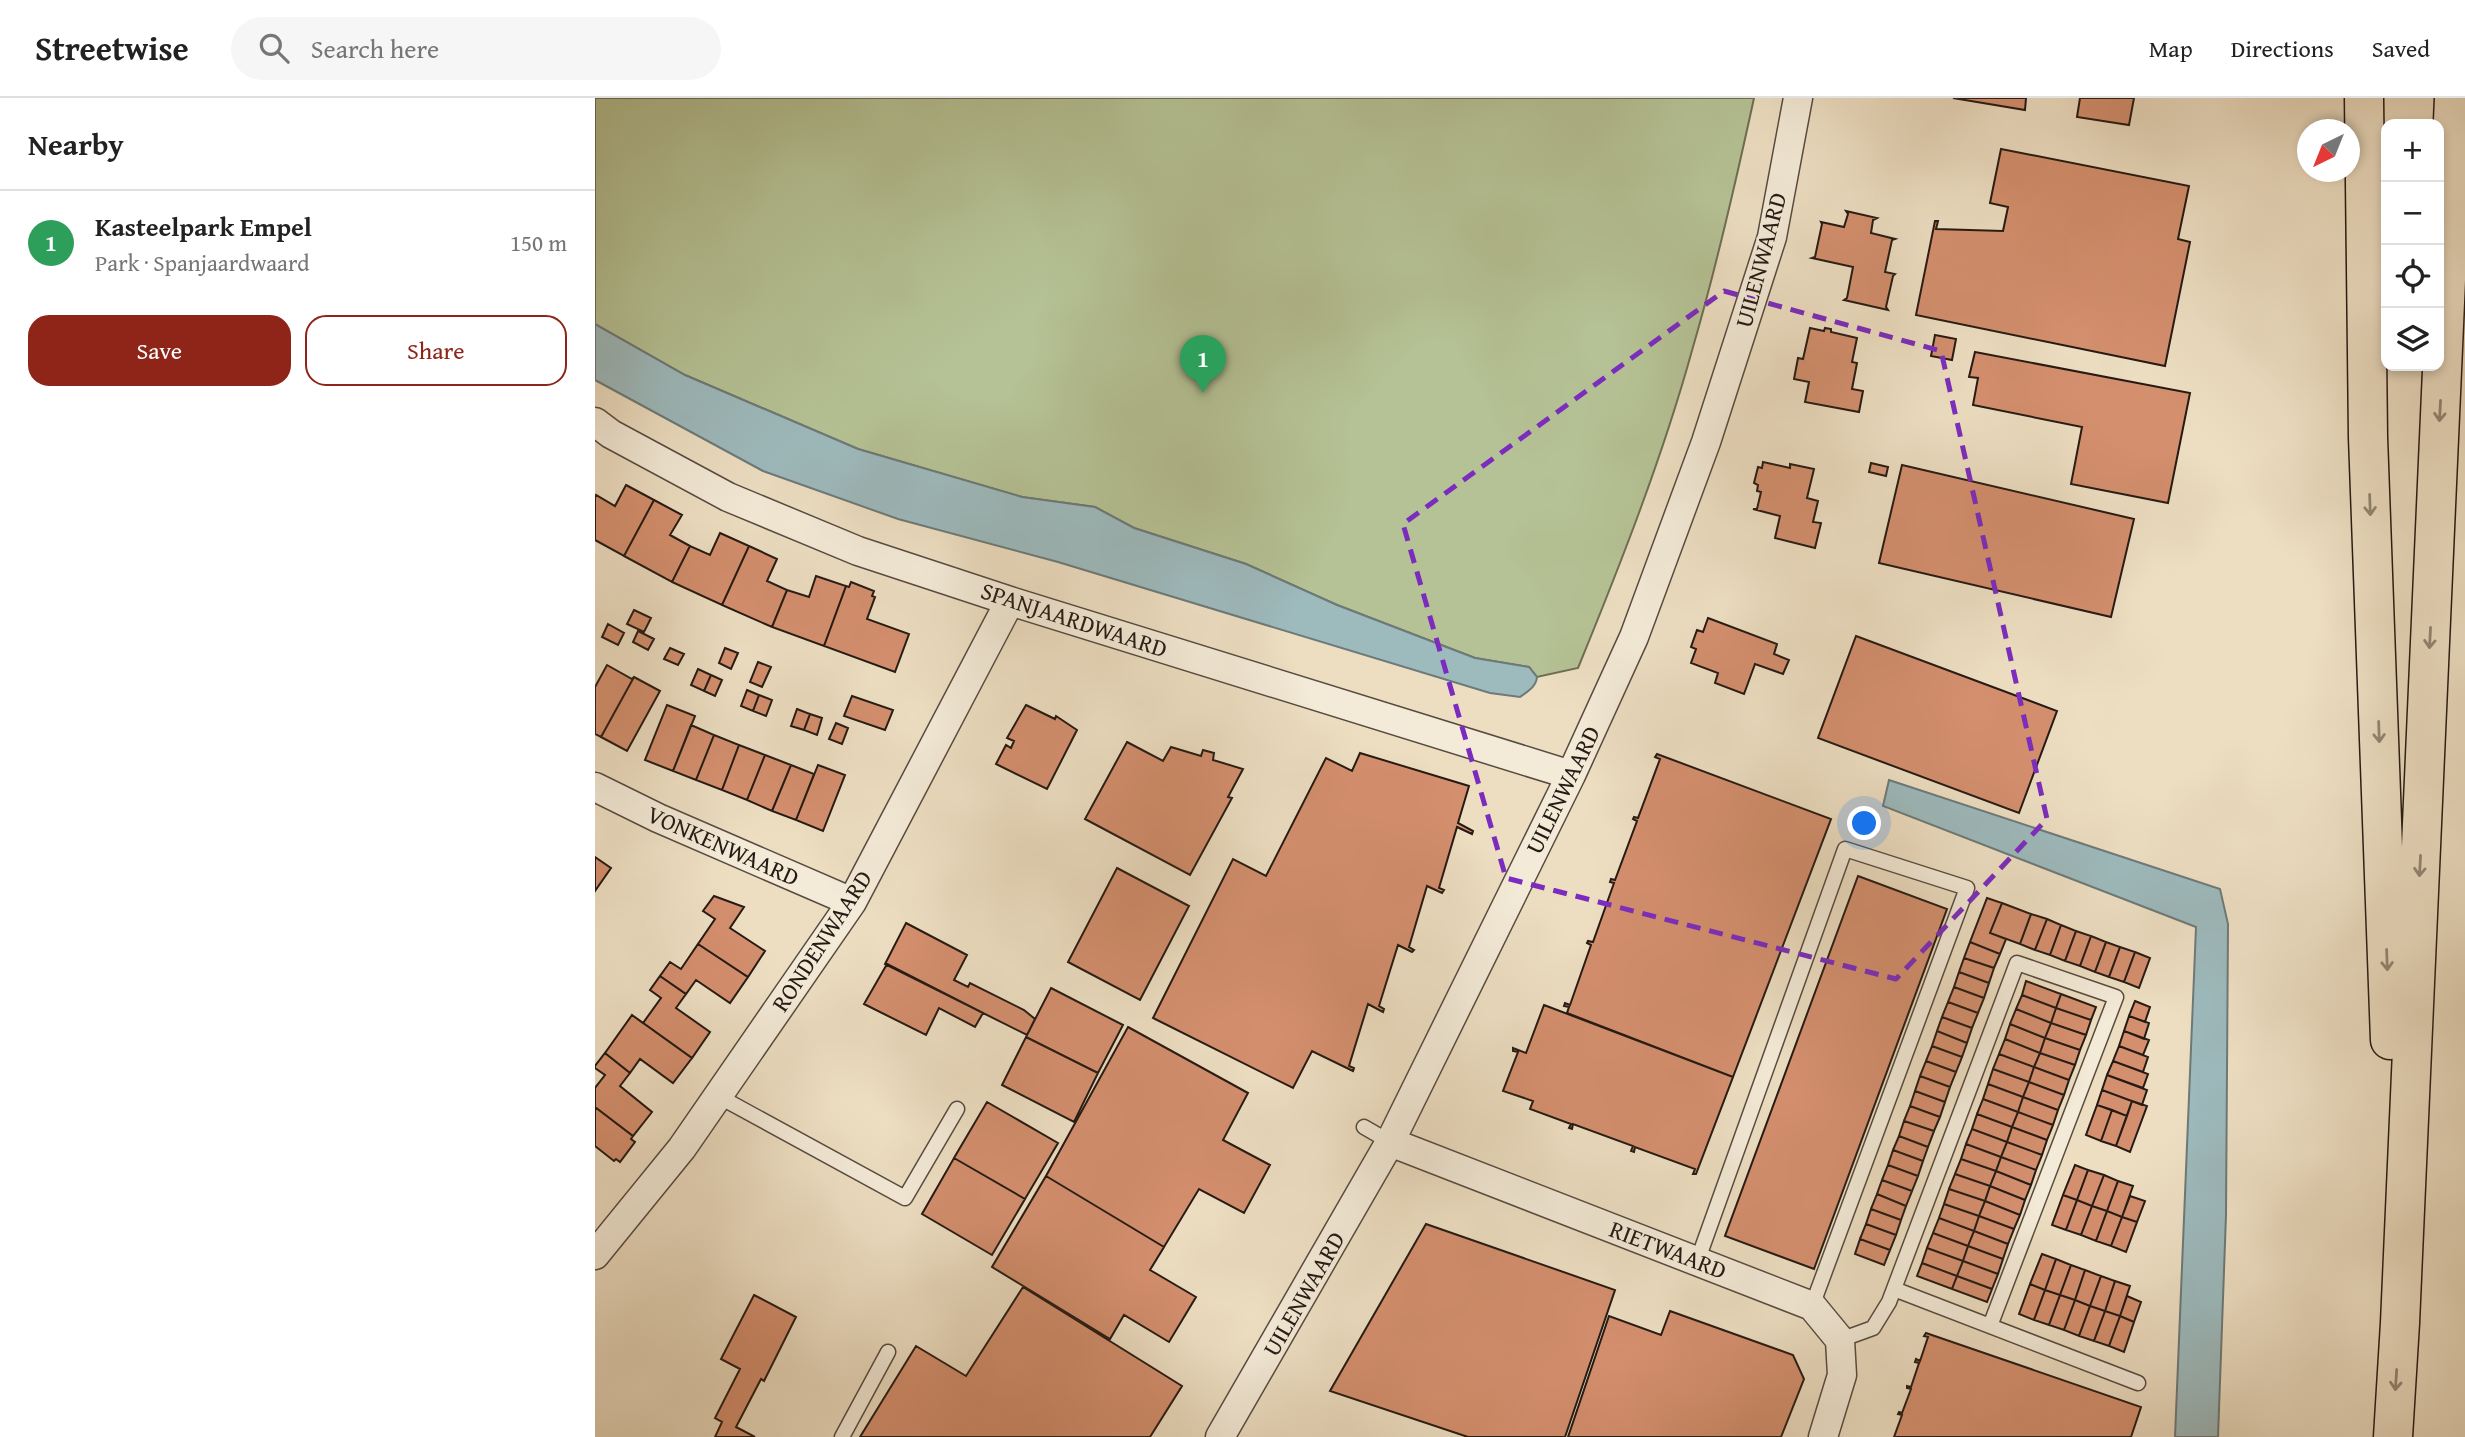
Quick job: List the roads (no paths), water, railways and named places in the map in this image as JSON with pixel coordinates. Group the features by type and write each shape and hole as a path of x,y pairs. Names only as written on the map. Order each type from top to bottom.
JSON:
{"highway":[{"path":"2364,98 2368,451 2400,1323"},
{"path":"2393,1437 2454,98"}],"street":[{"name":"UILENWAARD","path":"1220,1437 1390,1142 1571,775 1634,637 1706,442 1772,237 1798,98"},
{"name":"SPANJAARDWAARD","path":"595,422 611,434 728,497 858,551 1010,601 1571,775"},
{"name":"RONDENWAARD","path":"595,1255 682,1149 852,902 1010,601"},
{"name":"VONKENWAARD","path":"595,787 670,823 852,902"},
{"name":"RIETWAARD","path":"1390,1142 1812,1306 1840,1340"},
{"path":"1823,1437 1842,1375 1840,1340"}],"lane":[{"path":"1697,1262 1845,849 1967,888 1812,1306"},
{"path":"1840,1340 1873,1328 1894,1289 2017,963 2116,997 1990,1326"},
{"path":"718,1096 905,1198 957,1109"},
{"path":"1364,1127 1390,1142"},
{"path":"1894,1289 2138,1383"},
{"path":"842,1437 888,1352"}],"water":[{"path":"595,324 685,375 858,449 1022,497 1095,507 1134,528 1246,564 1337,605 1475,658 1529,667 1537,677 1535,684 1520,697 1490,693 1058,562 898,519 763,471 595,380"},
{"path":"1889,780 2220,889 2228,924 2226,1215 2218,1437 2175,1437 2196,927 1883,806"}],"place":[{"name":"Kasteelpark Empel","path":"1203,393"}]}
